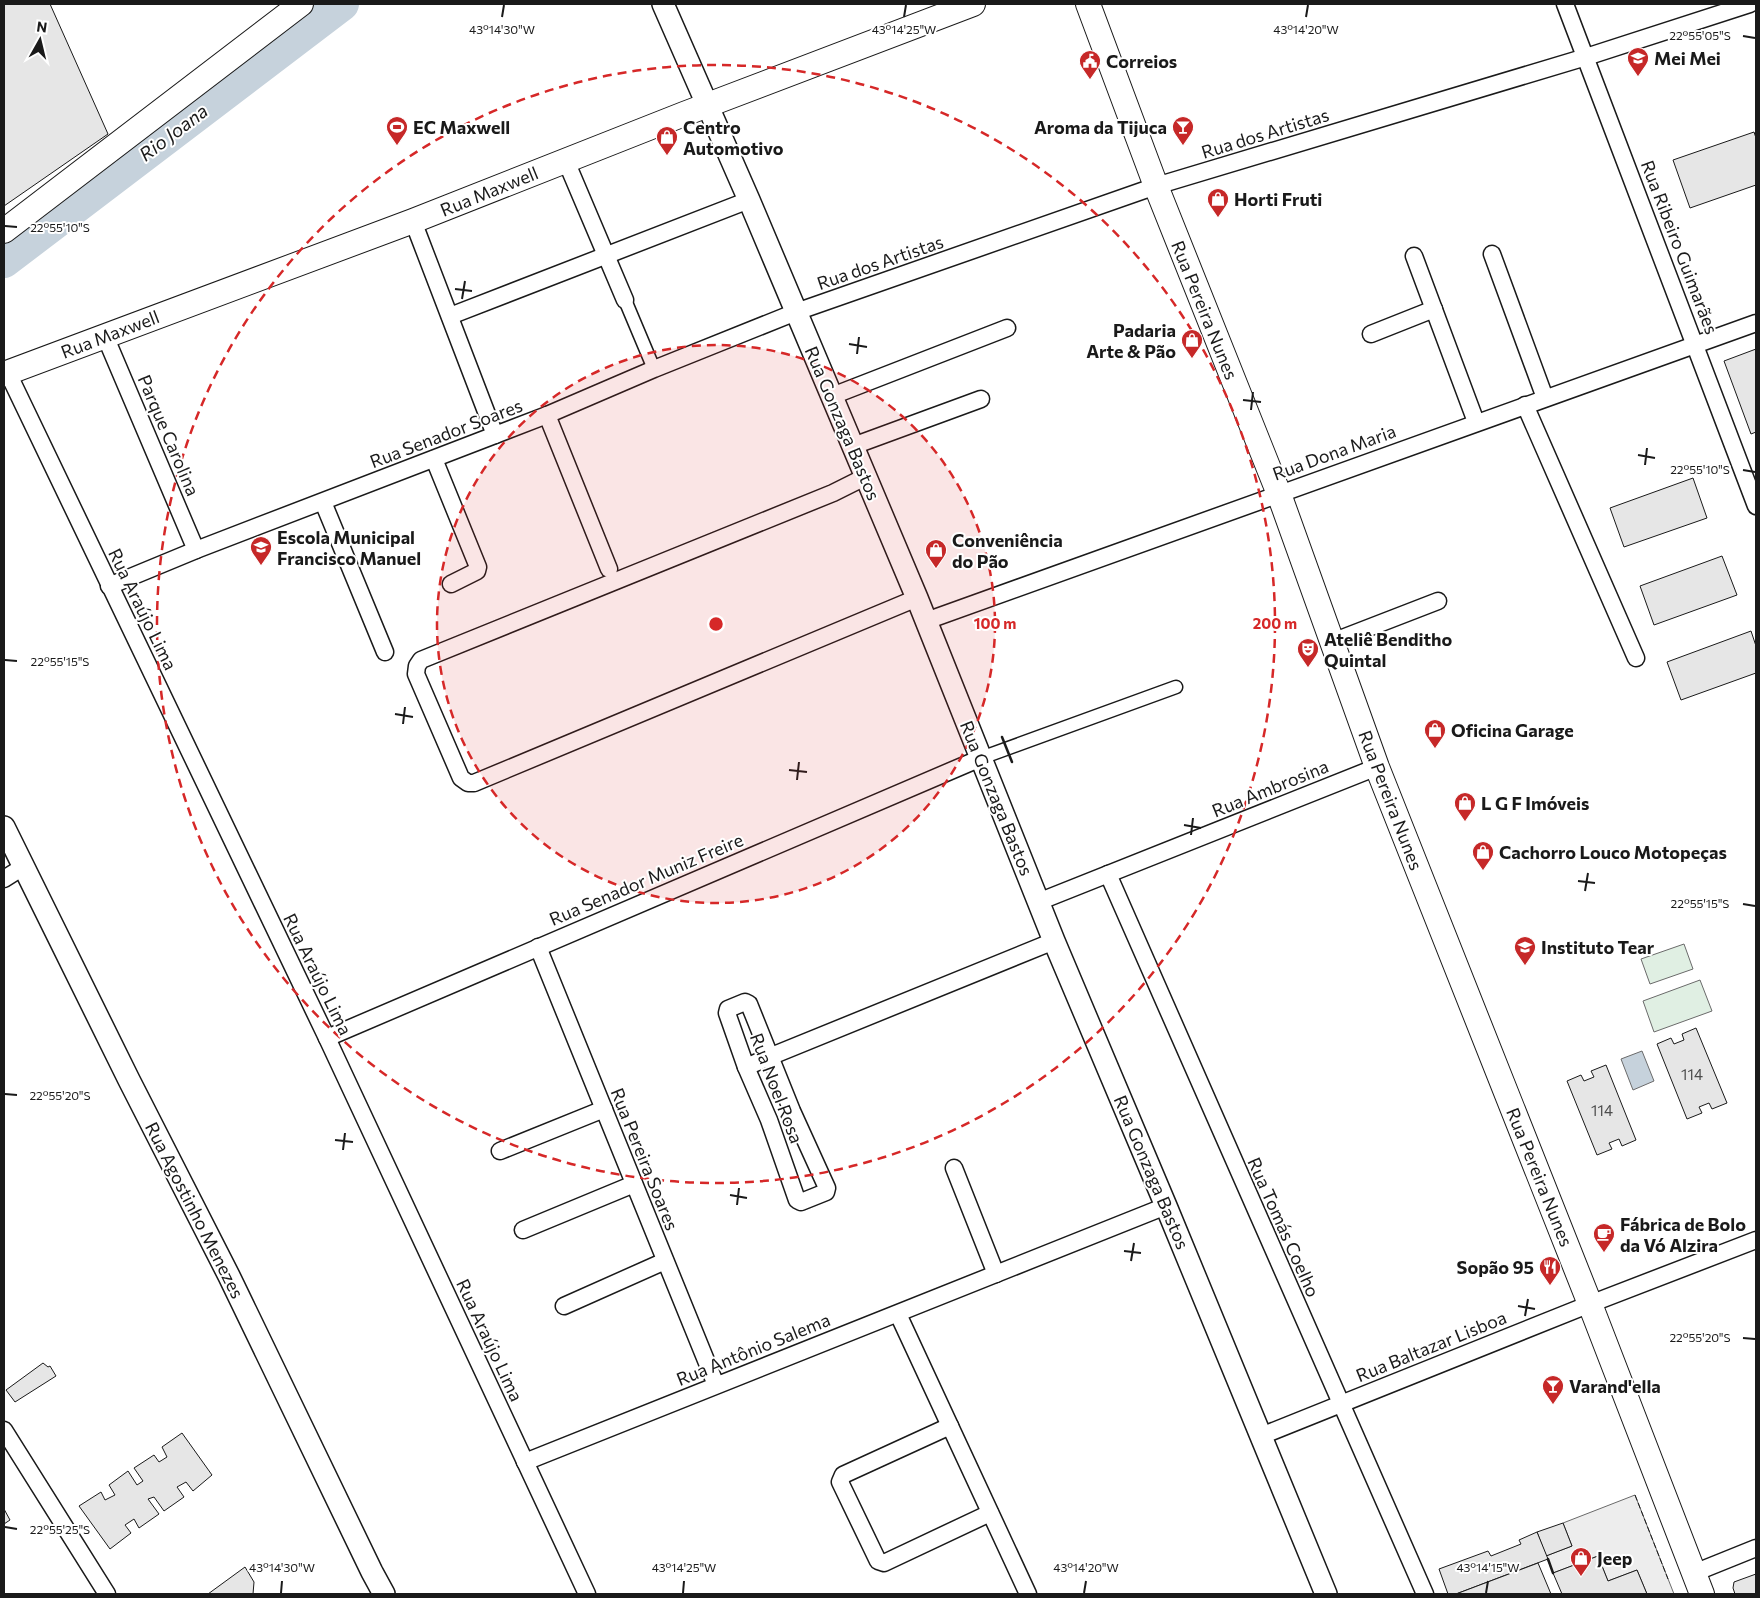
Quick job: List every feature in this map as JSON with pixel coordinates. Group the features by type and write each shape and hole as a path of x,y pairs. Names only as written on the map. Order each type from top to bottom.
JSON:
{"main road":[{"path":"4,231 300,4"},
{"name":"Rua Maxwell","path":"6,374 413,221 973,4"},
{"name":"Rua Pereira Nunes","path":"1088,4 1156,186 1279,494 1377,767 1590,1304 1698,1584"}],"street":[{"name":"Rua Gonzaga Bastos","path":"663,4 749,200 917,598 1054,941 1326,1594"},
{"name":"Rua Ribeiro Guimarães","path":"1565,4 1696,344 1756,506"},
{"name":"Rua dos Artistas","path":"796,312 1156,186 1586,57 1750,4"},
{"path":"566,161 654,369"},
{"path":"450,316 749,200"},
{"path":"413,221 495,435"},
{"path":"1492,254 1545,398"},
{"path":"1414,256 1476,422"},
{"path":"1371,334 1434,309"},
{"name":"Rua Senador Soares","path":"109,586 196,550 547,415 654,369 796,312"},
{"name":"Rua Dona Maria","path":"926,621 1756,323"},
{"path":"832,396 1007,328"},
{"name":"Parque Carolina","path":"105,336 196,550"},
{"name":"Rua Araújo Lima","path":"6,374 327,1038 587,1594"},
{"path":"853,446 981,399"},
{"path":"1525,405 1636,658"},
{"path":"547,415 609,569"},
{"path":"434,459 478,567 477,571 451,584"},
{"path":"865,477 833,492 422,660 416,674 461,778 468,783 474,783 917,598"},
{"path":"323,502 385,652"},
{"path":"1332,642 1438,601"},
{"path":"981,758 1176,687"},
{"name":"Rua Senador Muniz Freire","path":"327,1038 981,758"},
{"name":"Rua Ambrosina","path":"1038,902 1377,767"},
{"name":"Rua Agostinho Menezes","path":"4,827 22,867 124,1071 229,1276 384,1594"},
{"path":"4,879 22,867"},
{"name":"Rua Tomás Coelho","path":"1108,874 1425,1594"},
{"path":"746,1067 1054,941"},
{"name":"Rua Pereira Soares","path":"538,947 716,1385"},
{"name":"Rua Noel Rosa","path":"745,1002 749,1004 769,1056 826,1188 826,1192 801,1202 797,1200 769,1120 746,1067 727,1013 728,1009 745,1002"},
{"path":"500,1152 604,1110"},
{"path":"954,1168 996,1274"},
{"path":"523,1230 634,1184"},
{"name":"Rua Antônio Salema","path":"525,1462 1166,1206"},
{"name":"Rua Baltazar Lisboa","path":"1261,1436 1590,1304 1756,1240"},
{"path":"564,1306 665,1261"},
{"path":"898,1314 1028,1594"},
{"path":"950,1426 843,1475 840,1482 878,1561 884,1563 990,1513"},
{"path":"4,1430 107,1594"},
{"path":"1698,1584 1756,1548"}],"green space":[{"path":"1684,944 1693,969 1650,984 1641,959"},
{"path":"1700,980 1712,1011 1654,1032 1643,1001"}],"shaded area":[{"path":"1642,1051 1654,1081 1633,1090 1621,1059"},
{"path":"1635,1495 1674,1594 1647,1594 1637,1570 1608,1581 1598,1556 1553,1573 1546,1556 1572,1546 1563,1523"}],"building":[{"path":"4,4 50,4 108,134 4,206"},
{"path":"1754,132 1756,138 1756,185 1690,208 1673,160"},
{"path":"1756,349 1756,432 1751,434 1724,361"},
{"path":"1693,478 1707,518 1624,547 1610,508"},
{"path":"1722,556 1737,595 1654,625 1640,586"},
{"path":"1751,631 1756,646 1756,673 1681,700 1667,662"},
{"path":"1696,1028 1727,1103 1712,1109 1709,1103 1699,1107 1702,1113 1687,1119 1657,1044 1671,1038 1674,1044 1684,1040 1682,1034"},
{"path":"1606,1065 1636,1140 1622,1146 1619,1139 1609,1143 1612,1149 1597,1155 1567,1081 1581,1075 1584,1081 1594,1077 1591,1071"},
{"path":"43,1363 48,1367 50,1366 56,1376 15,1402 6,1390"},
{"path":"182,1433 212,1475 193,1491 186,1482 177,1487 184,1497 164,1511 154,1497 148,1499 159,1514 139,1528 134,1519 125,1525 131,1533 110,1549 79,1506 101,1492 105,1500 115,1495 109,1485 128,1471 137,1485 143,1481 134,1468 154,1455 159,1462 167,1457 162,1447"},
{"path":"4,1509 10,1520 4,1524"},
{"path":"1563,1523 1572,1546 1546,1556 1537,1532"},
{"path":"1537,1532 1548,1559 1456,1594 1448,1594 1439,1569 1488,1551 1491,1556 1521,1544 1519,1540"},
{"name":"Jeep","path":"1598,1556 1608,1581 1637,1570 1647,1594 1562,1594 1553,1573"},
{"path":"1538,1563 1551,1594 1456,1594"},
{"path":"245,1567 254,1582 253,1594 208,1594"},
{"path":"1756,1574 1756,1594 1735,1594 1734,1582"}],"waterway":[{"name":"Rio Joana","path":"4,261 342,4"}],"fence":[{"path":"1635,1495 1668,1579"}],"wall":[{"path":"1002,737 1012,762"},
{"path":"1548,1559 1553,1573"}],"place":[{"name":"Mei Mei","path":"1638,77"},
{"name":"Correios","path":"1090,80"},
{"name":"EC Maxwell","path":"397,146"},
{"name":"Aroma da Tijuca","path":"1183,146"},
{"name":"Centro Automotivo","path":"667,156"},
{"name":"Horti Fruti","path":"1218,218"},
{"name":"Padaria Arte & Pão","path":"1192,359"},
{"name":"Escola Municipal Francisco Manuel","path":"261,566"},
{"name":"Conveniência do Pão","path":"936,569"},
{"name":"Ateliê Benditho Quintal","path":"1308,668"},
{"name":"Oficina Garage","path":"1435,749"},
{"name":"L G F Imóveis","path":"1465,822"},
{"name":"Cachorro Louco Motopeças","path":"1483,871"},
{"name":"Instituto Tear","path":"1525,966"},
{"name":"Fábrica de Bolo da Vó Alzira","path":"1604,1253"},
{"name":"Sopão 95","path":"1550,1286"},
{"name":"Varand'ella","path":"1553,1405"},
{"name":"Jeep","path":"1581,1577"}]}
